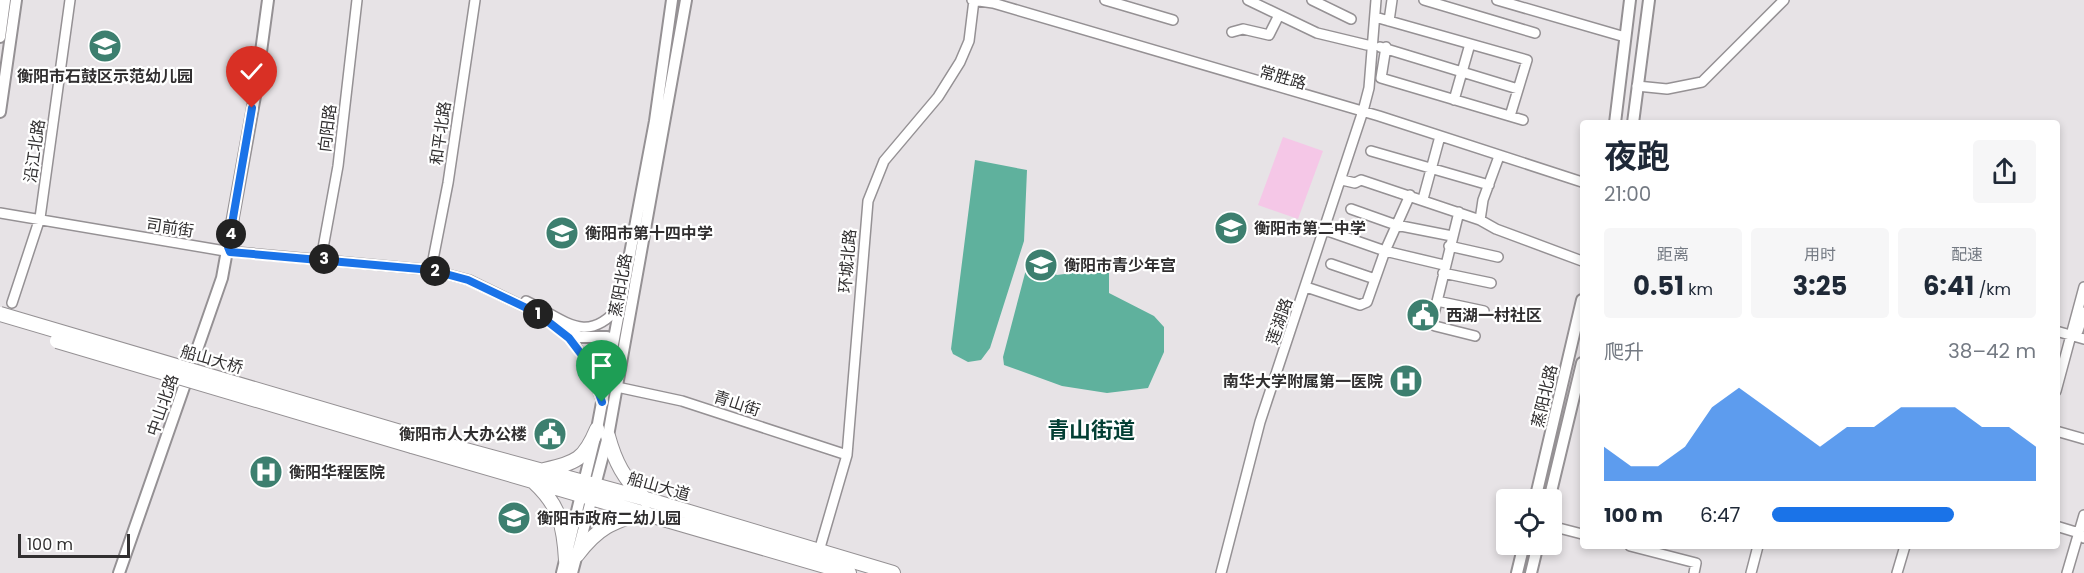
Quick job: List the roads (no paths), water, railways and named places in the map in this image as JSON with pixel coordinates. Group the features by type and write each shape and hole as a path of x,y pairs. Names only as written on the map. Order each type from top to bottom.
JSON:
{"highway":[{"name":"船山大桥","path":"0,314 413,441"},
{"name":"船山大桥","path":"0,324 413,441"},
{"path":"603,433 626,481 645,506 609,523 592,535 568,562 564,527 537,476 570,464 588,452 603,433"},
{"name":"船山大道","path":"413,441 893,573"},
{"name":"船山大道","path":"645,506 849,573"}],"main road":[{"path":"0,37 5,0"},
{"path":"0,112 16,0"},
{"name":"中山北路","path":"120,573 222,278 255,96 268,0"},
{"name":"蒸阳北路","path":"603,433 602,402 655,122 672,0"},
{"name":"蒸阳北路","path":"572,573 568,562 617,387 686,0"},
{"path":"1615,120 1630,0"},
{"path":"1633,120 1649,0"},
{"name":"中山北路","path":"125,573 226,280 228,250"},
{"name":"蒸阳北路","path":"1538,489 1580,309"},
{"path":"545,319 580,337 607,337 612,352"},
{"name":"蒸阳北路","path":"1552,489 1579,391"},
{"path":"1517,573 1521,555"},
{"path":"1531,573 1535,555"}],"street":[{"name":"沿江北路","path":"12,303 40,220 70,0"},
{"name":"向阳路","path":"321,256 338,166 357,0"},
{"name":"和平北路","path":"432,268 448,183 475,0"},
{"name":"常胜路","path":"974,0 1361,112 1580,181"},
{"name":"环城北路","path":"819,551 846,455 868,201 884,161 938,97 960,62 969,41 974,0"},
{"path":"1105,0 1173,20"},
{"path":"1248,0 1317,33 1370,46 1386,47 1518,89"},
{"path":"1312,0 1351,19"},
{"name":"莲湖路","path":"1370,46 1371,0"},
{"name":"莲湖路","path":"1221,573 1260,422 1342,180 1361,112 1376,0"},
{"path":"1389,21 1392,0"},
{"path":"1424,0 1535,33"},
{"path":"1497,0 1625,37"},
{"path":"1637,86 1667,89 1702,82 1784,0"},
{"path":"1232,32 1243,29 1269,35 1279,15"},
{"path":"1375,17 1527,60 1510,116"},
{"path":"1454,100 1470,44"},
{"path":"1386,47 1381,78 1522,120"},
{"name":"常胜路","path":"1361,112 1580,186"},
{"path":"1423,199 1439,140"},
{"path":"1371,151 1488,185"},
{"path":"1480,220 1488,185 1498,159"},
{"path":"1342,180 1355,183 1361,180 1423,199 1580,260"},
{"path":"1306,287 1360,305 1367,302 1385,251 1410,195"},
{"path":"1351,208 1396,225 1452,236"},
{"name":"司前街","path":"0,211 40,220 228,250 321,256 432,268 470,275 581,328 602,324 621,304"},
{"path":"1459,212 1432,322 1435,326 1475,336"},
{"path":"1325,230 1491,283"},
{"path":"1449,246 1498,257"},
{"path":"1332,264 1375,279"},
{"name":"司前街","path":"432,268 468,280 545,319 569,338 583,355 602,402"},
{"path":"2078,334 2084,287"},
{"path":"1437,301 1484,311"},
{"path":"2060,381 2084,312"},
{"path":"2060,327 2078,334"},
{"path":"2060,332 2078,334"},
{"name":"青山街","path":"617,387 682,401 846,455"},
{"path":"2060,432 2084,439"},
{"path":"2067,573 2081,536 2084,515"},
{"path":"2060,528 2081,536"},
{"path":"1562,529 1580,533"},
{"path":"1642,549 1696,563 1694,573"},
{"path":"1751,573 1757,549"},
{"path":"1897,573 1904,549"}],"place":[{"name":"衡阳市石鼓区示范幼儿园","path":"105,46"},
{"name":"衡阳市第二中学","path":"1231,228"},
{"name":"衡阳市第十四中学","path":"562,233"},
{"name":"衡阳市青少年宫","path":"1041,265"},
{"name":"西湖一村社区","path":"1423,315"},
{"name":"南华大学附属第一医院","path":"1406,381"},
{"name":"衡阳市人大办公楼","path":"550,434"},
{"name":"衡阳华程医院","path":"266,472"},
{"name":"衡阳市政府二幼儿园","path":"514,518"}],"district":[{"name":"青山街道","path":"1091,430"}]}
